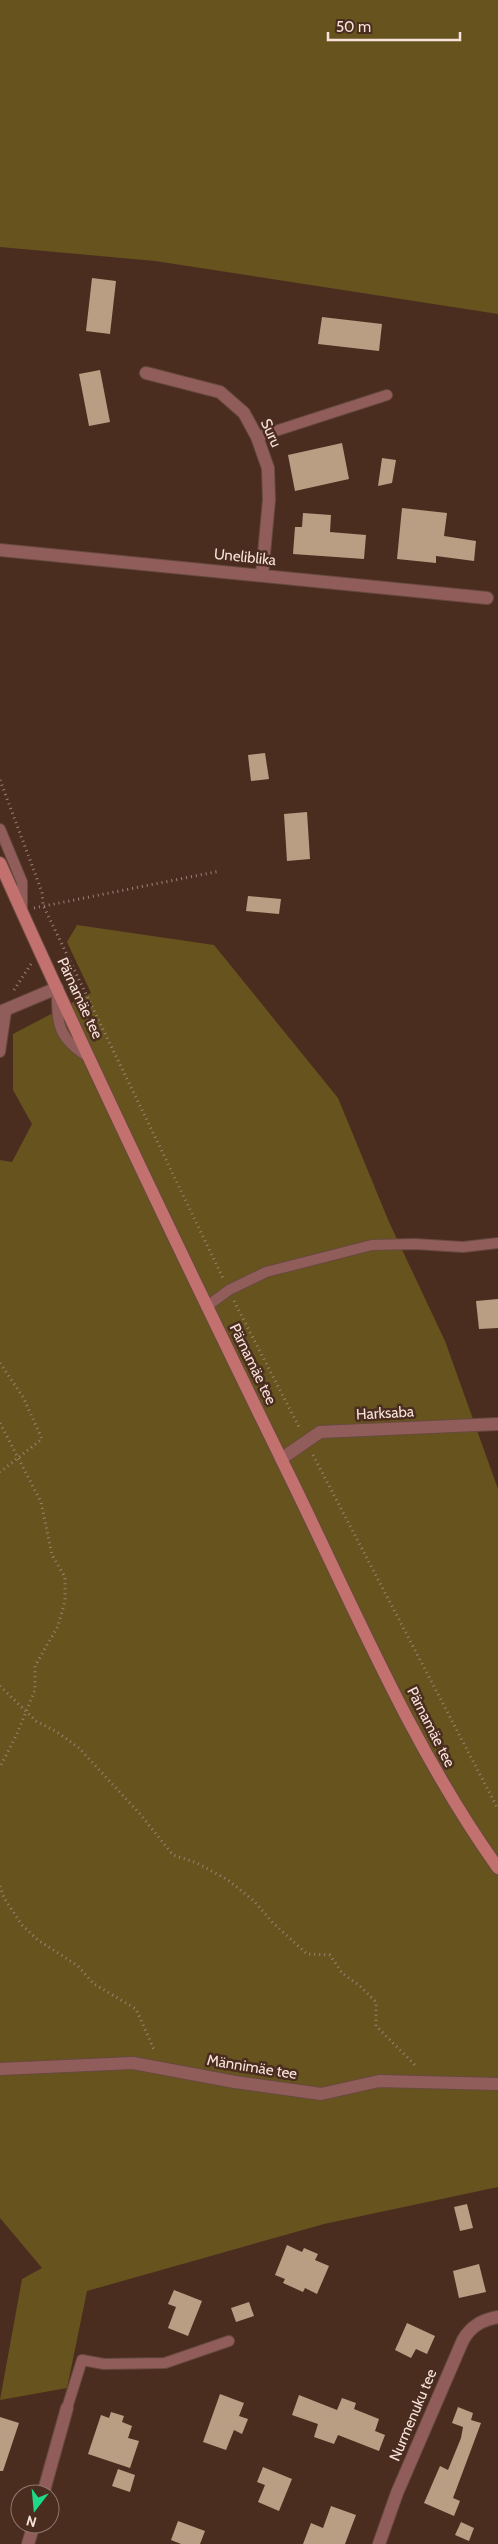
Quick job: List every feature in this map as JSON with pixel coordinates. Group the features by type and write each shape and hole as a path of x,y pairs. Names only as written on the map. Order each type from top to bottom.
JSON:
{"main road":[{"name":"Pärnamäe tee","path":"0,863 206,1306 432,1766 466,1823 498,1868"}],"street":[{"name":"Suru","path":"146,373 220,392 244,414 257,437 268,468 269,500 262,575"},
{"name":"Uneliblika","path":"0,550 487,598"},
{"path":"3,1012 57,988"},
{"name":"Harksaba","path":"281,1459 320,1432 498,1424"},
{"name":"Männimäe tee","path":"0,2070 133,2063 235,2082 321,2094 379,2081 498,2084"},
{"name":"Nurmenuku tee","path":"379,2544 398,2492 463,2340 467,2333 480,2322 498,2317"},
{"path":"46,2484 67,2408"}],"lane":[{"path":"257,437 388,395"},
{"path":"0,829 22,882 22,912"},
{"path":"0,1052 3,1012"},
{"path":"206,1306 229,1290 266,1272 372,1245 416,1244 463,1247 498,1243"},
{"path":"67,2408 82,2360 104,2364 165,2363 229,2341"}],"path":[{"path":"22,912 43,905 220,871"},
{"path":"14,991 34,960 62,947"},
{"path":"0,1363 23,1397 42,1439 0,1472"},
{"path":"0,1423 41,1502 52,1554 65,1577 65,1601 58,1626 36,1666 34,1690 16,1736 0,1767"},
{"path":"0,1686 25,1712 78,1748 140,1814 173,1855 197,1863 228,1880 254,1901 273,1923 307,1954 330,1955 342,1973 360,1986 376,2002 376,2026 418,2068"},
{"path":"0,1886 4,1898 22,1925 38,1940 78,1966 94,1984 136,2009 155,2051 173,2070"}],"shaded area":[{"path":"0,0 498,0 498,314 155,261 0,247"},
{"path":"77,925 214,945 338,1098 389,1222 445,1341 498,1489 498,2187 324,2224 87,2291 67,2388 0,2400 22,2279 42,2268 0,2218 0,1160 12,1162 32,1124 13,1090 13,1034 91,993 67,942"}],"building":[{"path":"92,278 116,281 110,334 86,331"},
{"path":"322,317 382,324 379,351 318,344"},
{"path":"100,370 110,422 89,426 79,374"},
{"path":"342,443 349,479 295,491 288,455"},
{"path":"382,458 396,460 392,483 378,486"},
{"path":"402,508 447,513 444,536 476,541 474,561 436,556 436,563 397,559"},
{"path":"303,513 331,515 330,532 366,535 364,559 293,554 295,527 302,527"},
{"path":"265,753 269,779 251,781 248,755"},
{"path":"307,812 310,859 287,861 284,814"},
{"path":"248,896 281,899 279,914 246,911"},
{"path":"498,1299 498,1328 479,1329 476,1301"},
{"path":"467,2204 473,2228 460,2231 454,2207"},
{"path":"287,2245 302,2252 304,2248 318,2254 315,2260 329,2266 317,2294 305,2288 303,2292 283,2283 285,2279 275,2275"},
{"path":"479,2264 486,2292 459,2298 453,2271"},
{"path":"174,2290 202,2301 188,2336 168,2328 176,2307 168,2304"},
{"path":"249,2302 254,2316 236,2322 231,2308"},
{"path":"407,2323 435,2336 427,2354 416,2349 411,2358 395,2350"},
{"path":"220,2394 244,2403 239,2416 248,2419 242,2434 234,2430 226,2450 203,2442"},
{"path":"299,2395 337,2410 342,2398 356,2403 354,2409 379,2419 375,2431 385,2435 379,2451 338,2435 334,2444 314,2437 318,2424 292,2415"},
{"path":"458,2407 473,2413 471,2420 481,2423 453,2498 460,2501 454,2516 424,2503 440,2466 448,2470 461,2438 463,2427 452,2423"},
{"path":"111,2412 124,2416 122,2422 132,2426 128,2438 139,2441 130,2468 88,2454 101,2415 109,2418"},
{"path":"0,2417 19,2423 3,2471 0,2471"},
{"path":"263,2467 292,2479 279,2511 258,2502 265,2485 257,2482"},
{"path":"118,2469 135,2475 130,2492 112,2486"},
{"path":"331,2506 356,2515 345,2544 303,2544 311,2523 323,2528"},
{"path":"178,2521 205,2531 200,2544 181,2544 171,2540"},
{"path":"461,2522 474,2528 469,2541 455,2535"}]}
